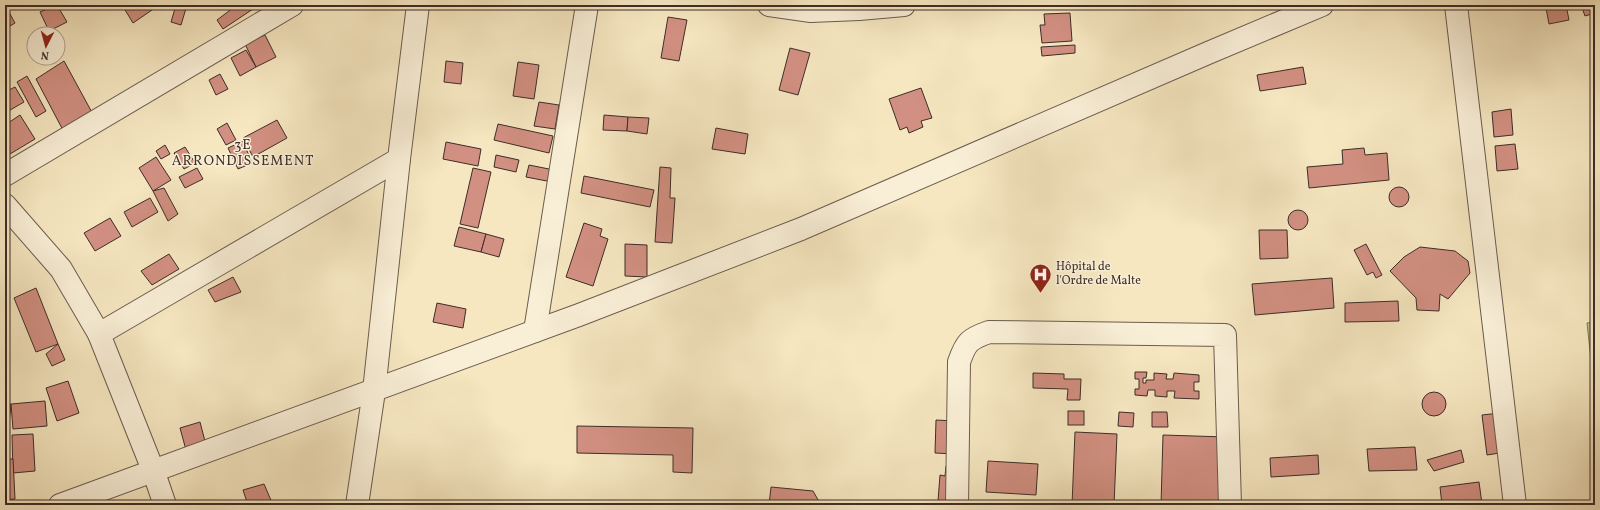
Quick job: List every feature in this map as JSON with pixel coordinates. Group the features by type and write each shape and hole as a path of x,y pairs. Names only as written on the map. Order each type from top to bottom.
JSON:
{"street":[{"path":"5,175 292,5"},
{"path":"357,505 374,391 399,159 418,5"},
{"path":"535,331 587,5"},
{"path":"769,5 811,11 904,5"},
{"path":"60,505 374,391 801,230 1208,52 1322,5"},
{"path":"1456,5 1515,505"},
{"path":"99,334 399,159"},
{"path":"5,205 60,269 99,334 153,470 165,505"},
{"path":"957,505 959,362 963,349 972,337 989,332 1225,335 1230,505"}],"green space":[{"path":"1595,322 1595,397 1587,323"}],"building":[{"path":"5,5 15,23 5,29"},
{"path":"57,5 67,22 59,26 47,26 40,12"},
{"path":"122,5 148,5 152,10 133,23"},
{"path":"176,5 187,5 181,25 171,22"},
{"path":"237,5 259,5 223,29 217,20"},
{"path":"1342,5 1351,5 1344,9"},
{"path":"1354,5 1364,5 1356,8"},
{"path":"1566,5 1569,20 1549,24 1546,8"},
{"path":"1581,5 1595,5 1595,13 1585,16"},
{"path":"1070,13 1072,41 1042,43 1040,25 1045,25 1044,14"},
{"path":"668,17 687,20 679,61 661,58"},
{"path":"265,35 276,57 256,67 245,44"},
{"path":"1075,45 1075,53 1042,56 1041,47"},
{"path":"790,48 810,53 798,95 779,90"},
{"path":"246,50 256,67 240,76 231,58"},
{"path":"446,61 463,63 461,84 444,82"},
{"path":"518,62 539,65 534,99 513,96"},
{"path":"66,65 95,118 65,134 36,79 56,66 66,66"},
{"path":"1303,67 1306,84 1260,91 1257,75"},
{"path":"220,74 228,89 216,95 209,80"},
{"path":"27,76 46,111 36,117 17,82"},
{"path":"15,87 24,102 5,113 5,92"},
{"path":"921,88 932,118 921,121 923,127 909,133 907,127 900,130 889,99"},
{"path":"539,102 559,105 555,129 534,126"},
{"path":"1511,109 1513,135 1494,137 1492,112"},
{"path":"20,115 35,139 5,157 5,125"},
{"path":"604,115 628,117 627,131 603,130"},
{"path":"628,117 649,118 647,134 627,131"},
{"path":"277,120 287,138 253,157 243,138"},
{"path":"227,123 236,140 226,145 217,129"},
{"path":"498,124 553,136 549,153 494,140"},
{"path":"716,128 748,134 745,154 712,149"},
{"path":"243,141 252,163 238,169 228,148"},
{"path":"446,142 481,149 478,166 443,159"},
{"path":"1515,144 1518,169 1497,171 1495,146"},
{"path":"165,145 170,154 161,159 156,151"},
{"path":"185,147 195,163 184,169 174,153"},
{"path":"1364,148 1365,155 1387,153 1389,180 1309,188 1307,167 1343,164 1342,150"},
{"path":"496,155 519,160 516,172 494,167"},
{"path":"156,157 171,180 153,191 139,168"},
{"path":"529,165 554,170 552,182 526,177"},
{"path":"660,167 671,168 670,198 675,198 672,243 655,242"},
{"path":"197,168 203,179 185,188 179,177"},
{"path":"473,168 491,172 478,228 460,224"},
{"path":"584,176 654,190 650,207 581,193"},
{"path":"1399,187 1406,190 1409,197 1406,204 1399,207 1392,204 1389,197 1392,190"},
{"path":"164,188 178,214 168,221 153,191"},
{"path":"150,198 158,212 132,227 124,212"},
{"path":"1298,210 1305,213 1308,220 1305,227 1298,230 1291,227 1288,220 1291,213"},
{"path":"110,218 121,236 95,251 84,233"},
{"path":"584,223 602,229 600,236 608,239 593,286 566,277"},
{"path":"459,227 486,234 481,252 454,246"},
{"path":"1259,230 1287,230 1288,258 1260,259"},
{"path":"486,234 504,239 499,257 481,252"},
{"path":"625,244 647,245 647,277 625,276"},
{"path":"1366,244 1382,275 1376,278 1373,272 1367,275 1354,250"},
{"path":"1420,247 1455,251 1468,261 1470,273 1448,299 1440,294 1439,311 1417,310 1416,298 1390,271 1404,257"},
{"path":"169,254 179,269 152,285 141,271"},
{"path":"233,277 241,292 215,302 208,290"},
{"path":"1332,278 1334,308 1255,315 1252,284"},
{"path":"36,288 58,344 36,352 14,298"},
{"path":"1398,301 1399,321 1345,322 1345,303"},
{"path":"437,303 466,309 463,328 433,322"},
{"path":"58,344 65,360 52,366 46,354"},
{"path":"1135,372 1147,372 1146,378 1143,378 1143,383 1146,383 1146,380 1154,380 1154,373 1167,374 1166,379 1173,379 1174,373 1199,375 1199,382 1194,382 1194,391 1199,391 1199,399 1174,398 1175,391 1167,391 1167,397 1155,396 1155,390 1148,390 1147,396 1135,395 1135,389 1139,389 1139,379 1135,379"},
{"path":"1033,373 1064,374 1064,379 1081,379 1080,400 1067,400 1068,389 1033,388"},
{"path":"68,381 79,413 57,421 46,388"},
{"path":"1434,392 1443,395 1446,404 1443,413 1434,416 1425,413 1422,404 1425,395"},
{"path":"45,401 47,426 13,429 11,404"},
{"path":"5,404 11,404 8,433 5,433"},
{"path":"1068,411 1084,411 1084,425 1068,425"},
{"path":"1119,412 1134,413 1133,427 1118,426"},
{"path":"1152,412 1167,412 1168,427 1152,427"},
{"path":"1500,413 1506,452 1487,455 1482,415"},
{"path":"936,420 955,421 954,454 935,453"},
{"path":"200,422 206,445 186,450 180,428"},
{"path":"577,426 693,428 692,473 673,472 673,455 577,453"},
{"path":"1075,432 1117,434 1114,505 1072,505"},
{"path":"5,433 8,433 7,454 5,454"},
{"path":"33,434 35,471 13,473 12,435"},
{"path":"1163,435 1226,437 1224,505 1161,505"},
{"path":"1415,447 1417,470 1369,471 1367,449"},
{"path":"1461,450 1464,462 1434,471 1427,460"},
{"path":"1318,455 1319,474 1271,477 1270,458"},
{"path":"5,459 13,459 15,499 5,500"},
{"path":"988,461 1038,464 1036,495 986,492"},
{"path":"946,466 955,466 952,505 944,505 944,502 938,501 940,475 945,476"},
{"path":"1479,482 1482,504 1442,505 1440,487"},
{"path":"264,484 273,505 248,505 243,490"},
{"path":"771,487 813,491 821,505 769,505"}],"place":[{"name":"Hôpital de l'Ordre de Malte","path":"1040,294"}],"district":[{"name":"3E ARRONDISSEMENT","path":"243,154"}]}
